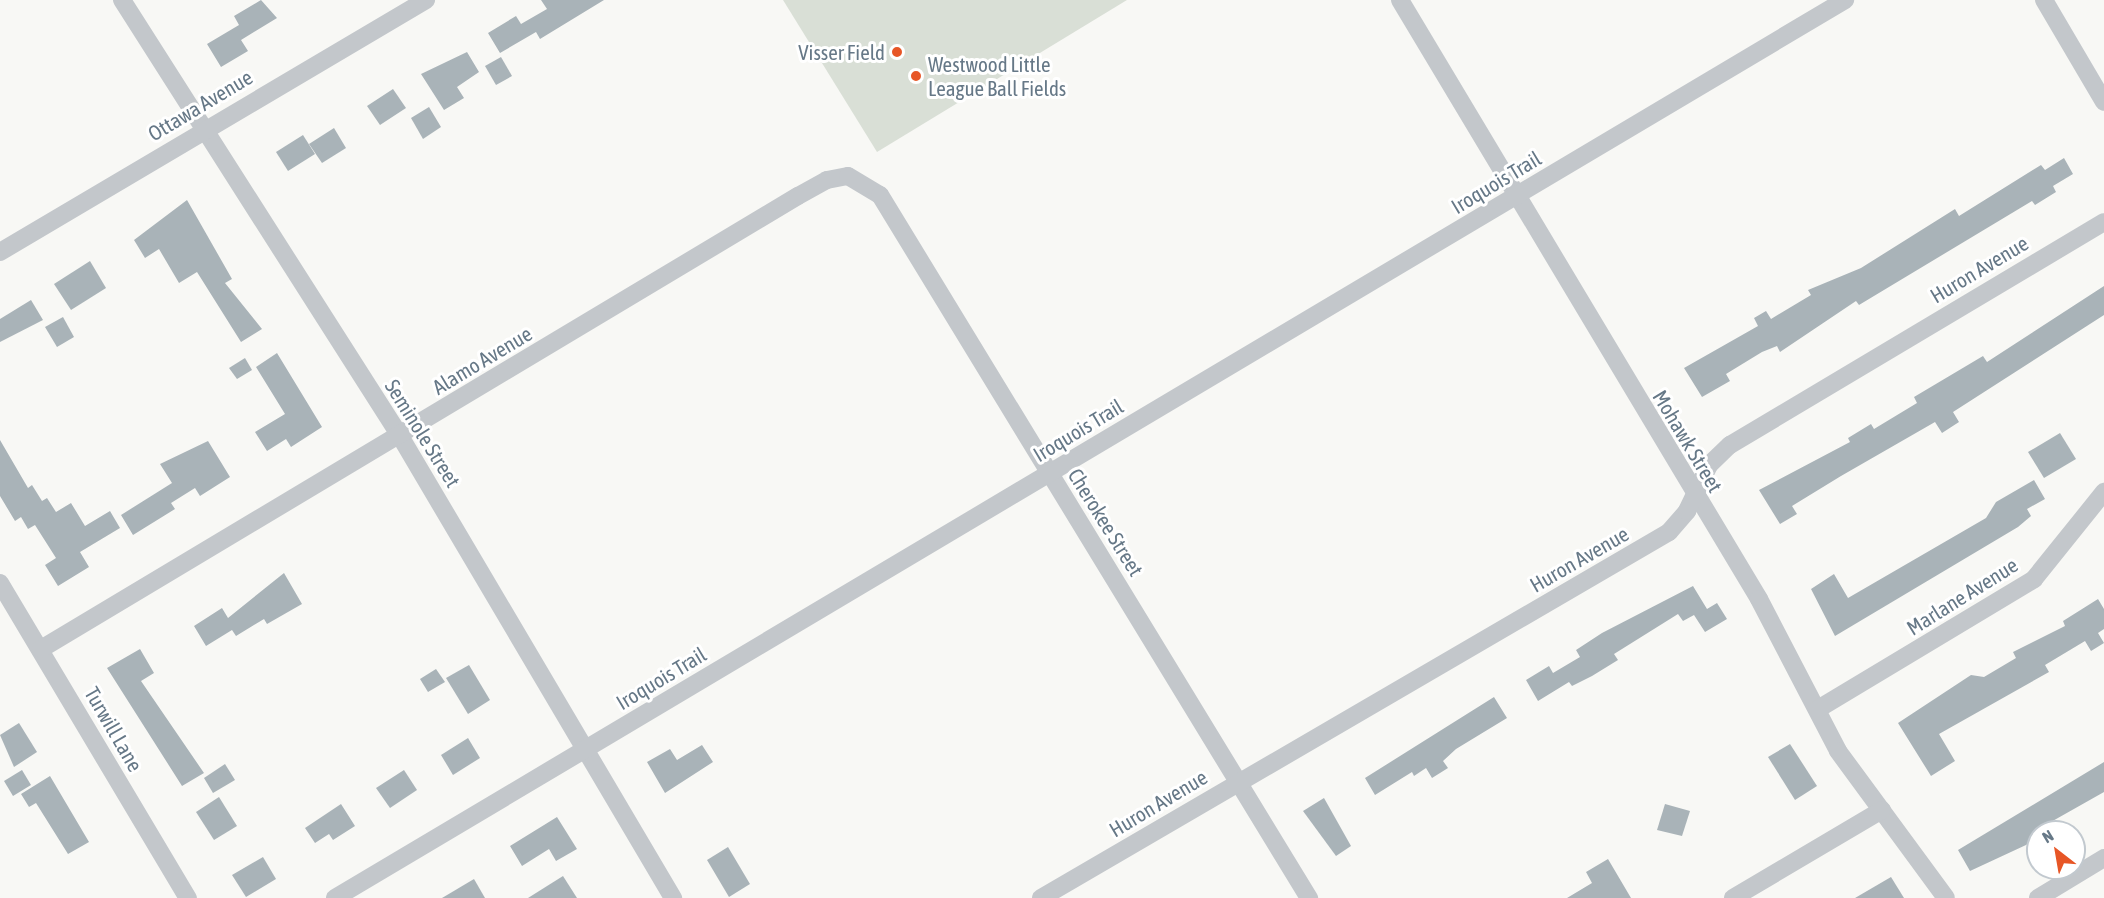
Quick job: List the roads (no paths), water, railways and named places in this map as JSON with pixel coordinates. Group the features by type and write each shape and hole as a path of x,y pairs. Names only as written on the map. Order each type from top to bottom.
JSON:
{"street":[{"name":"Seminole Street","path":"122,0 201,130 400,436 673,898"},
{"name":"Ottawa Avenue","path":"0,252 201,130 426,0"},
{"name":"Mohawk Street","path":"1400,0 1518,195 1694,495 1759,599 1838,751 1946,898"},
{"name":"Iroquois Trail","path":"335,898 1845,0"},
{"path":"2044,0 2104,102"},
{"name":"Alamo Avenue","path":"41,649 808,190 838,176 857,179"},
{"name":"Cherokee Street","path":"857,179 879,195 1309,898"},
{"name":"Huron Avenue","path":"1041,898 1662,537 1680,522 1709,465 1747,433 2104,222"},
{"name":"Marlane Avenue","path":"1818,709 2034,579 2104,492"},
{"name":"Turwill Lane","path":"0,584 188,898"},
{"path":"1733,898 1882,810"},
{"path":"2038,898 2104,858"}],"place":[{"name":"Visser Field","path":"897,52"},
{"name":"Westwood Little League Ball Fields","path":"916,76"}]}
